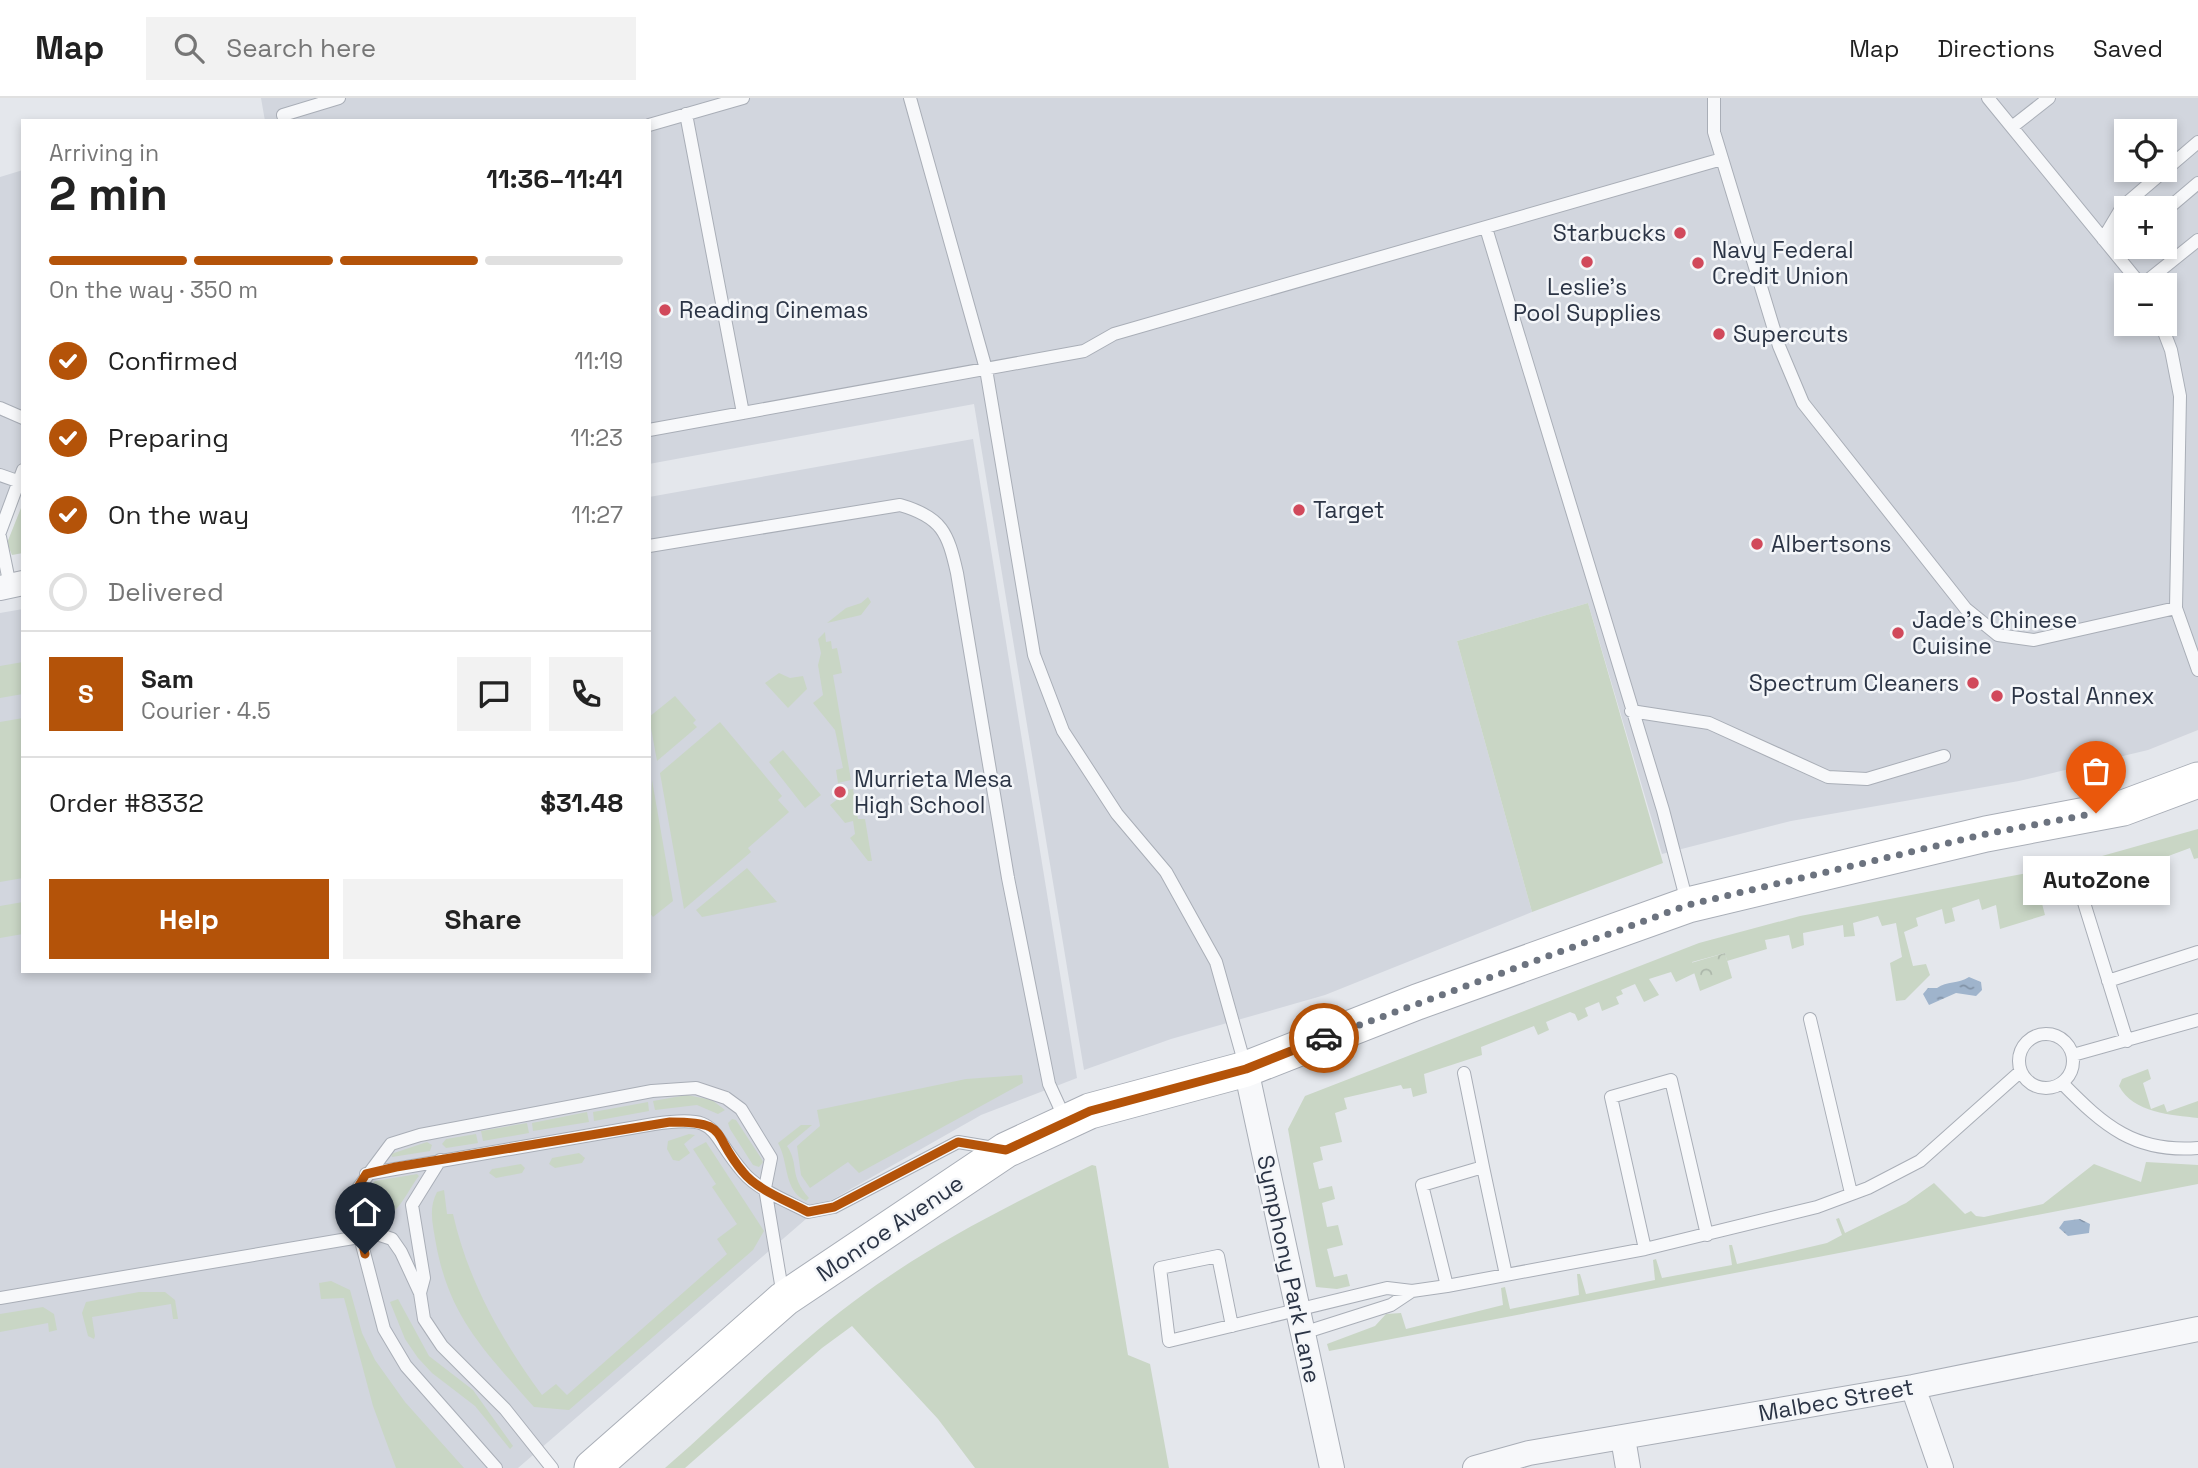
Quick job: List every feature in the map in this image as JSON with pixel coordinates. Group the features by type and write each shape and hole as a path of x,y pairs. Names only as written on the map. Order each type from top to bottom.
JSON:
{"street":[{"name":"Monroe Avenue","path":"592,1468 784,1299 1006,1150 1090,1111 1246,1069 1417,1002 1688,905 1986,834 2123,808 2198,780"},
{"name":"Symphony Park Lane","path":"1246,1069 1332,1468"},
{"name":"Malbec Street","path":"1475,1468 1529,1453 1913,1387 2198,1329"},
{"path":"1913,1387 1941,1468"},
{"path":"1623,1438 1628,1468"}],"lane":[{"path":"284,119 283,115 339,98"},
{"path":"651,124 743,98"},
{"path":"910,98 964,281 986,369 1034,655 1063,731 1118,814 1166,872 1216,962 1246,1069"},
{"path":"1714,98 1714,132 1779,346 1803,403 1966,609 1998,635 2034,640 2176,608"},
{"path":"1988,98 2132,273"},
{"path":"2012,127 2049,98"},
{"path":"686,114 743,413"},
{"path":"2103,239 2122,207 2198,142"},
{"path":"651,430 1084,351 1114,334 1722,159"},
{"path":"2177,201 2198,183"},
{"path":"1486,228 1688,905"},
{"path":"2103,239 2114,237"},
{"path":"2157,273 2198,240"},
{"path":"2166,336 2180,396 2176,608 2198,670"},
{"path":"0,408 21,417"},
{"path":"0,475 21,478 0,532"},
{"path":"651,546 900,505 938,522 946,533 957,573 1008,878 1049,1084 1066,1122"},
{"path":"0,537 11,585"},
{"path":"1631,711 1709,723 1828,777 1867,779 1944,756"},
{"path":"2081,893 2127,1041"},
{"path":"2108,981 2198,952"},
{"path":"1810,1019 1850,1193"},
{"path":"2073,1055 2198,1020"},
{"path":"2048,1034 2064,1040 2073,1055 2072,1071 2062,1083 2047,1088 2038,1087 2025,1078 2019,1062 2024,1045 2039,1035 2048,1034"},
{"path":"1300,1321 1387,1288 1412,1291 1447,1286 1645,1249 1817,1207 1868,1188 1920,1161 2021,1071"},
{"path":"1464,1073 1506,1275"},
{"path":"1645,1249 1611,1097 1671,1080 1707,1235"},
{"path":"2062,1083 2105,1125 2128,1138 2157,1147 2198,1149"},
{"path":"496,1468 401,1356 384,1329 360,1237 353,1195 390,1144 419,1135 652,1091 696,1088 726,1098 741,1109 771,1158 765,1188 784,1299"},
{"path":"366,1174 670,1122 701,1122 714,1129 744,1174 808,1212 834,1207 958,1142 1006,1150"},
{"path":"420,1293 424,1278 412,1205 440,1160"},
{"path":"1447,1286 1422,1185 1483,1167"},
{"path":"0,1298 377,1234 393,1239 420,1293 425,1319 442,1346 505,1409 552,1468"},
{"path":"1232,1326 1219,1256 1160,1268 1169,1341 1232,1326 1300,1321 1377,1310 1391,1306 1412,1291"},
{"path":"1373,1292 1377,1310"}],"shaded area":[{"path":"261,98 2198,98 2198,730 2148,750 2019,781 1791,821 1662,854 1588,603 1457,641 1532,912 1325,995 1171,1039 1084,1070 974,404 651,464 651,119 265,119"},
{"path":"21,171 21,462 0,518 0,177"},
{"name":"Murrieta Mesa High School","path":"973,439 1077,1078 981,1115 821,1206 518,1468 0,1468 0,613 21,609 21,973 651,973 651,497"}],"green space":[{"path":"21,508 21,553 12,555 7,543"},
{"path":"868,597 871,602 861,615 827,623 846,608 861,603"},
{"path":"1588,603 1663,863 1532,912 1457,641"},
{"path":"825,632 826,642 831,641 832,649 837,648 842,673 833,675 851,780 838,783 836,770 843,768 835,730 813,703 823,695 818,665 821,653 818,639"},
{"path":"21,662 21,694 0,698 0,666"},
{"path":"779,673 790,678 803,676 807,689 788,708 765,683"},
{"path":"675,696 696,720 693,723 697,727 657,761 651,715"},
{"path":"21,718 21,878 0,882 0,722"},
{"path":"720,722 782,796 778,800 789,812 748,848 751,852 684,909 660,773"},
{"path":"783,750 821,795 805,808 769,762"},
{"path":"652,780 673,901 653,917 651,914"},
{"path":"853,789 858,819 865,819 872,861 868,861 850,838 855,834 853,821 845,823 830,805 839,798 840,791"},
{"path":"2198,829 2198,858 2194,859 2190,848 2163,858 2165,870 2155,874 2149,860 2125,870 2126,877 2118,881 2114,871 2039,892 2045,915 2000,929 1996,905 1982,910 1979,899 1952,908 1955,921 1945,924 1942,909 1916,918 1918,926 1904,932 1913,966 1926,964 1930,975 1905,1000 1896,1001 1890,963 1902,957 1896,923 1882,926 1878,916 1853,923 1855,936 1844,937 1843,925 1803,933 1804,945 1792,949 1789,935 1765,940 1767,949 1727,961 1725,953 1692,962 1695,973 1676,982 1671,972 1649,979 1659,995 1644,1002 1635,984 1621,990 1623,994 1616,997 1619,1004 1602,1011 1599,1002 1585,1008 1588,1016 1578,1021 1575,1014 1570,1012 1546,1022 1549,1030 1538,1035 1534,1026 1481,1047 1482,1055 1424,1074 1427,1093 1413,1097 1411,1088 1403,1089 1401,1085 1344,1098 1347,1109 1335,1113 1342,1142 1320,1147 1323,1160 1313,1163 1319,1189 1332,1186 1335,1199 1322,1203 1327,1227 1338,1225 1343,1245 1327,1249 1334,1277 1347,1274 1350,1286 1337,1289 1316,1287 1288,1129 1305,1096 1699,943 1800,916 2070,865"},
{"path":"747,868 777,902 702,917 696,910"},
{"path":"21,902 21,934 0,938 0,906"},
{"path":"1725,953 1732,978 1700,991 1691,963"},
{"path":"2148,1069 2151,1079 2143,1083 2151,1109 2164,1104 2167,1112 2198,1101 2198,1118 2154,1111 2125,1095 2119,1086 2122,1079"},
{"path":"1022,1075 1023,1083 859,1173 848,1162 810,1188 801,1175 797,1146 820,1126 817,1110 966,1079"},
{"path":"687,1095 712,1100 725,1110 718,1114 697,1105 655,1110 653,1101"},
{"path":"648,1102 649,1111 594,1121 593,1112"},
{"path":"587,1112 589,1122 533,1131 532,1123"},
{"path":"732,1119 736,1120 761,1158 763,1162 759,1167 753,1165 730,1129 728,1123"},
{"path":"527,1123 529,1133 483,1141 481,1131"},
{"path":"801,1125 812,1125 787,1146 796,1176 809,1198 806,1201 793,1190 778,1143"},
{"path":"476,1134 478,1143 446,1148 442,1144 446,1139"},
{"path":"689,1134 695,1135 684,1144 690,1153 679,1161 673,1160 667,1149 668,1141"},
{"path":"427,1142 432,1145 430,1151 392,1157 391,1154"},
{"path":"706,1142 764,1231 753,1250 569,1410 534,1407 485,1351 460,1314 450,1293 442,1270 433,1224 432,1211 437,1192 444,1190 447,1214 453,1214 467,1263 488,1309 513,1353 542,1395 556,1384 567,1395 727,1254 717,1239 737,1224 712,1187 716,1184 693,1149"},
{"path":"579,1153 585,1158 582,1163 555,1168 549,1164 552,1158"},
{"path":"2146,1162 2198,1165 2198,1184 1329,1351 1327,1344 1375,1326 1386,1314 1401,1313 1406,1329 1503,1305 1501,1288 1505,1287 1510,1309 1579,1295 1577,1274 1580,1274 1586,1294 1655,1280 1653,1260 1656,1259 1662,1278 1732,1265 1729,1245 1732,1245 1737,1264 1827,1243 1842,1235 1836,1219 1839,1218 1845,1233 1906,1203 1934,1183 1965,1214 1971,1211 1976,1216 1984,1217 2043,1204 2094,1164 2141,1182"},
{"path":"521,1164 525,1168 522,1173 496,1178 489,1173 492,1169"},
{"path":"1092,1165 1096,1166 1128,1355 1150,1364 1169,1468 975,1468 938,1419 852,1326 822,1348 685,1468 665,1468 804,1341 881,1282 969,1228"},
{"path":"417,1174 419,1176 403,1201 389,1215 381,1217 373,1214 363,1205 374,1201 383,1204 386,1199 380,1192 374,1198 363,1199 362,1195 375,1181"},
{"path":"331,1281 350,1290 362,1333 375,1360 405,1402 464,1468 396,1468 373,1406 344,1298 321,1299 319,1283"},
{"path":"139,1292 165,1292 175,1300 178,1319 173,1319 171,1304 92,1317 95,1336 94,1339 88,1336 82,1313 86,1302"},
{"path":"398,1299 429,1356 473,1390 513,1446 510,1449 475,1406 432,1373 418,1358 405,1339 390,1302"},
{"path":"43,1307 54,1314 57,1330 49,1332 48,1323 0,1332 0,1314"}],"water":[{"path":"1969,977 1981,982 1982,990 1976,996 1956,993 1929,1005 1923,994 1928,988 1937,988"},
{"path":"2080,1219 2090,1224 2089,1233 2068,1236 2059,1228 2064,1221"}],"way so far":[{"path":"1324,1038 1688,905 1986,834 2096,813"}],"place":[{"name":"Starbucks","path":"1680,233"},
{"name":"Leslie's Pool Supplies","path":"1587,262"},
{"name":"Navy Federal Credit Union","path":"1698,263"},
{"name":"Reading Cinemas","path":"665,310"},
{"name":"Supercuts","path":"1719,334"},
{"name":"Target","path":"1299,510"},
{"name":"Albertsons","path":"1757,544"},
{"name":"Jade's Chinese Cuisine","path":"1898,633"},
{"name":"Spectrum Cleaners","path":"1973,683"},
{"name":"Postal Annex","path":"1997,696"},
{"name":"Murrieta Mesa High School","path":"840,792"},
{"name":"AutoZone","path":"2096,813"}],"route":[{"path":"365,1254 353,1195 366,1174 396,1167 670,1122 701,1122 714,1129 744,1174 808,1212 834,1207 958,1142 1006,1150 1090,1111 1246,1069 1324,1038"}]}
